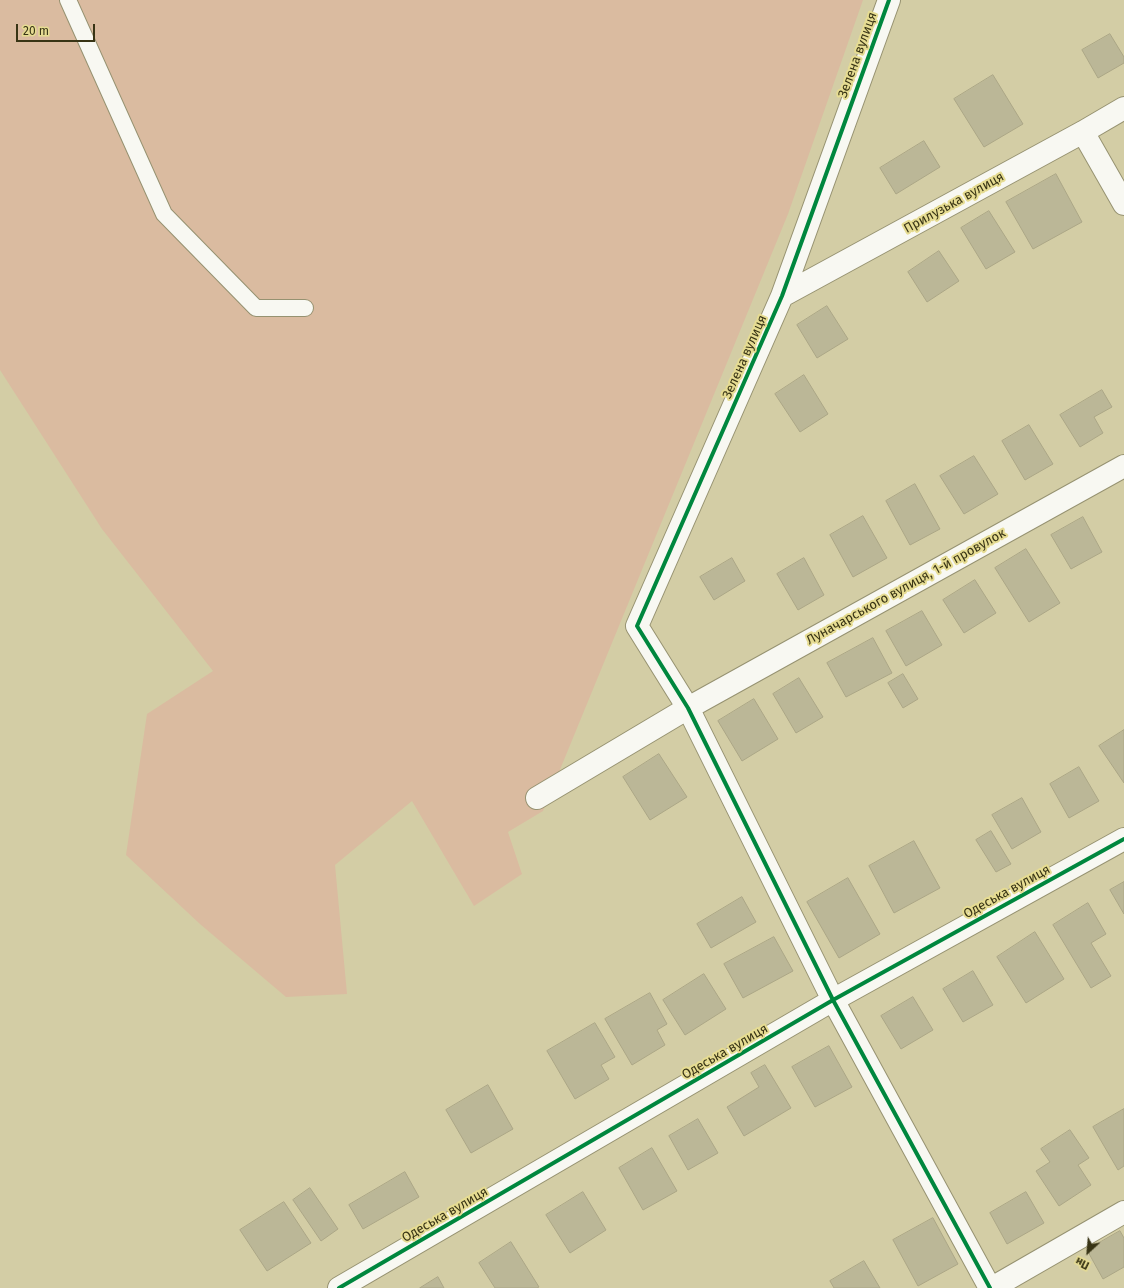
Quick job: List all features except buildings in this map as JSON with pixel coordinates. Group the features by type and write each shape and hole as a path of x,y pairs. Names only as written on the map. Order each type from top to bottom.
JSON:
{"street":[{"name":"Зелена вулиця","path":"688,708 637,626 782,296 889,0"},
{"name":"Прилузька вулиця","path":"782,296 1083,132 1124,108"},
{"path":"1083,132 1124,204"},
{"name":"Луначарського вулиця, 1-й провулок","path":"537,798 688,708 1124,466"},
{"path":"688,708 833,1000 991,1288 1124,1212"},
{"name":"Одеська вулиця","path":"339,1288 833,1000 1124,839"}],"lane":[{"path":"68,0 164,214 256,308 306,308"}],"shaded area":[{"path":"0,0 863,0 788,214 543,811 508,832 522,874 474,906 412,801 335,865 347,994 286,997 200,924 126,855 147,714 213,671 102,529 0,370"}],"cycle path":[{"path":"889,0 782,296 637,626 688,708 833,1000 990,1288"},
{"path":"339,1288 833,1000 1124,839"}]}
